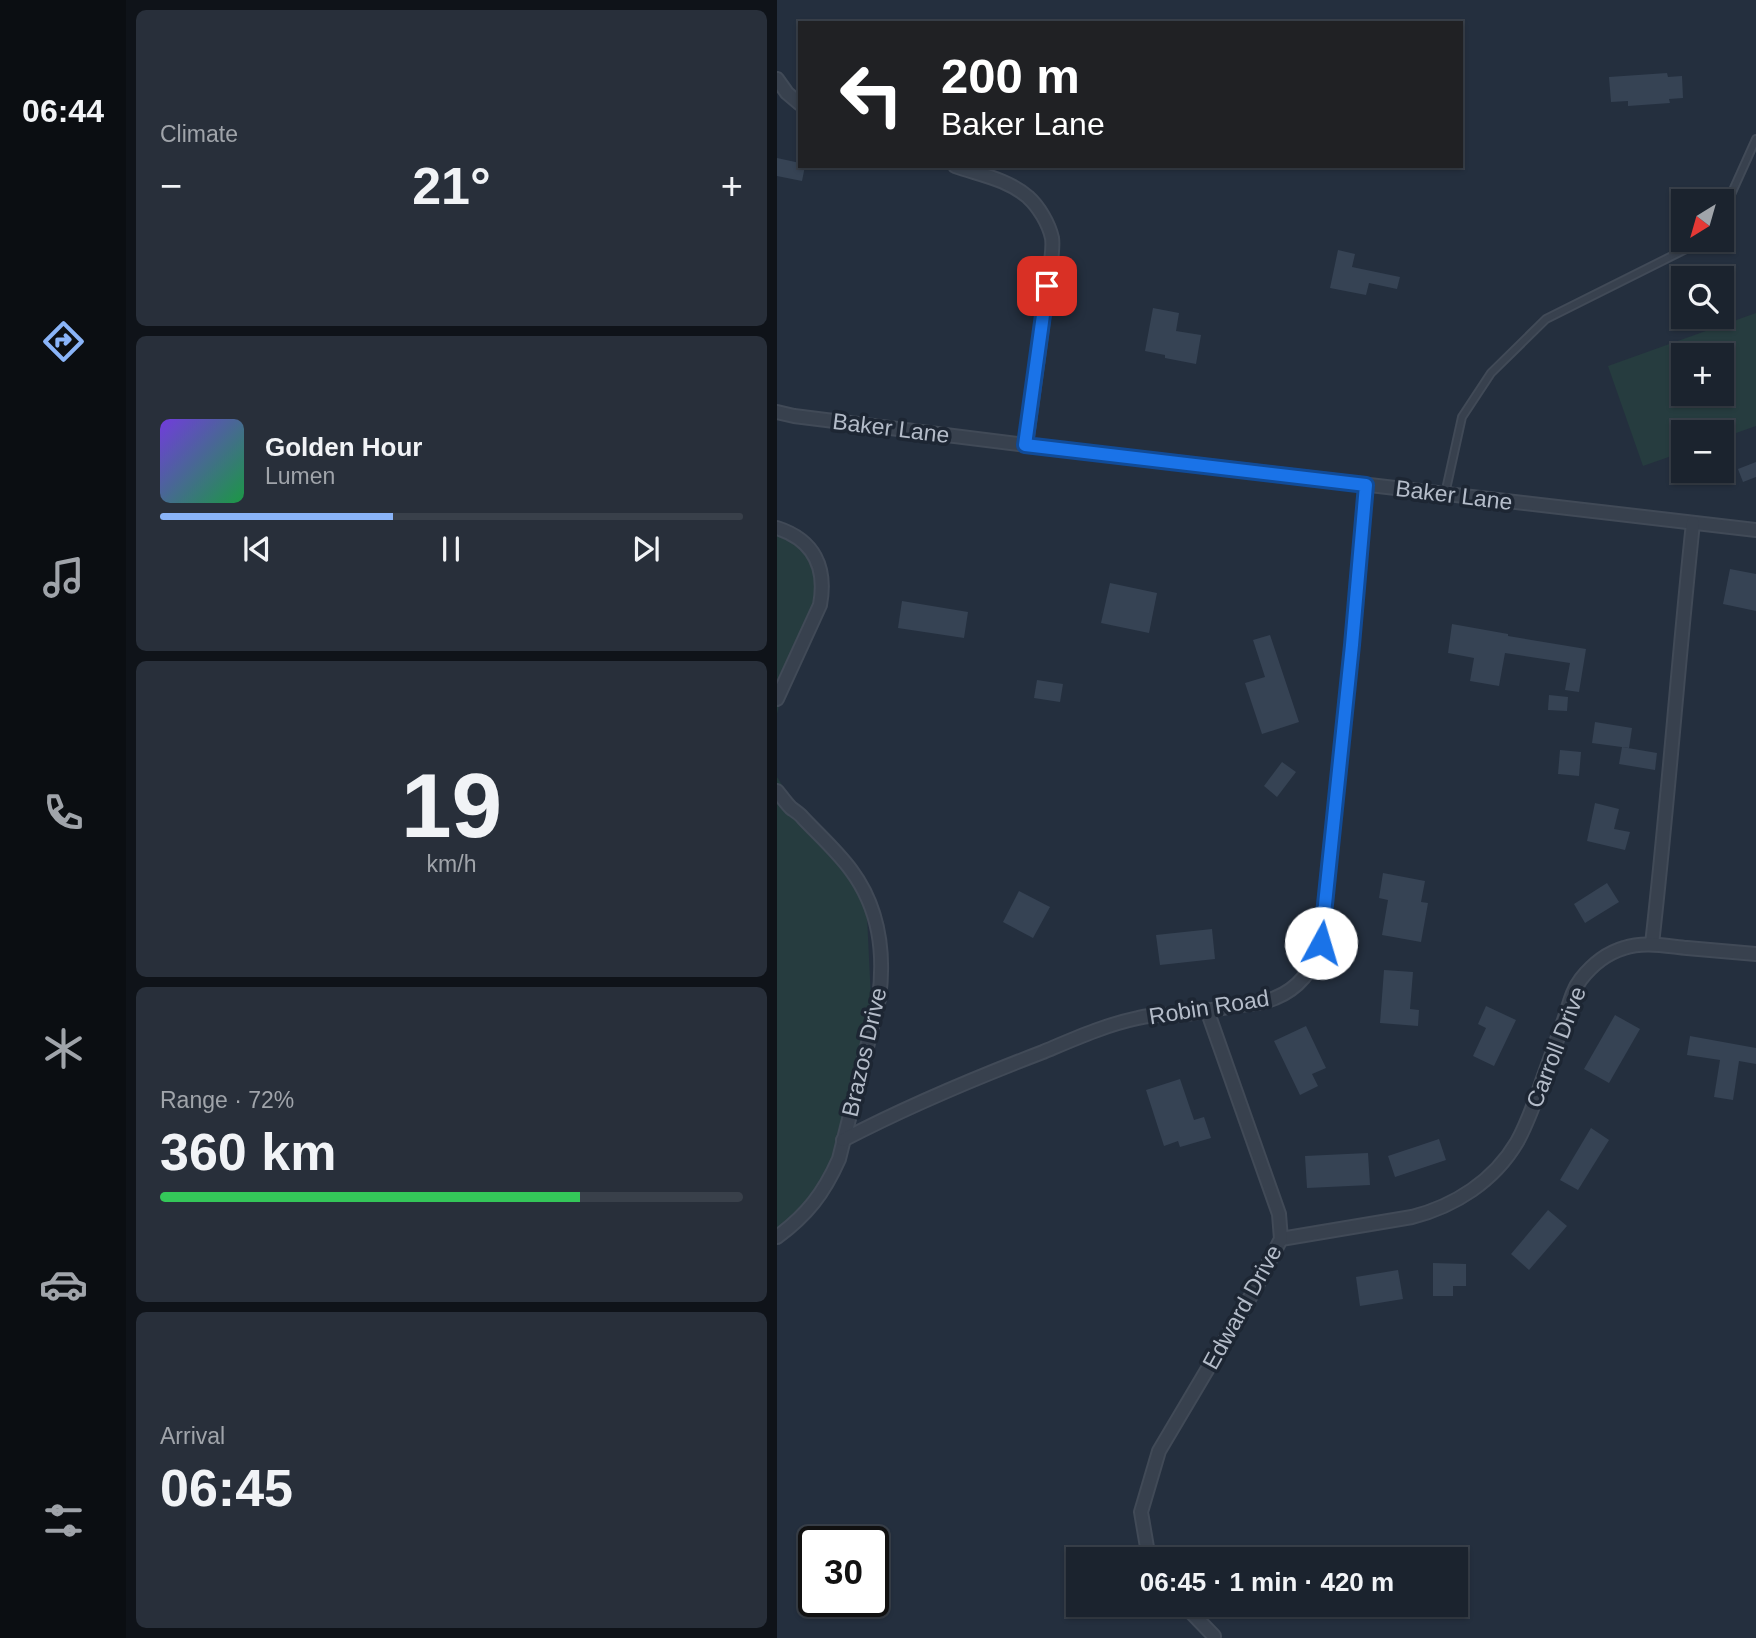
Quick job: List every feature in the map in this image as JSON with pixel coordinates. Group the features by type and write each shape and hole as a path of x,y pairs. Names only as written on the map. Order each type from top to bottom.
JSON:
{"street":[{"path":"777,79 798,102"},
{"path":"961,168 1011,184 1030,198 1043,217 1052,240 1025,445"},
{"name":"Baker Lane","path":"777,412 1025,445 1756,530"},
{"name":"Robin Road","path":"843,1140 883,1119 996,1070 1114,1024 1141,1017 1186,1014 1259,1002 1280,996 1298,984 1310,971 1321,943 1366,485"},
{"path":"1652,944 1693,523"},
{"path":"777,528 801,539 810,548 821,568 823,590 820,605 777,699"},
{"name":"Brazos Drive","path":"777,791 850,868 876,919 882,956 879,999 835,1168 817,1200 800,1219 777,1237"},
{"name":"Carroll Drive","path":"1281,1240 1429,1213 1453,1202 1487,1178 1503,1162 1527,1122 1572,994 1580,980 1605,957 1623,948 1642,944 1756,954"},
{"name":"Edward Drive","path":"1147,1547 1141,1512 1159,1451 1281,1240 1279,1214 1207,1010"},
{"path":"1196,1617 1214,1636"}],"lane":[{"path":"1734,189 1756,139"},
{"path":"1445,494 1462,417 1491,373 1546,318 1682,252"}],"green space":[{"path":"1756,313 1756,426 1734,434 1734,420 1671,420 1671,456 1643,466 1608,366 1671,343 1671,406 1734,406 1734,343 1672,343 1711,329 1734,329 1734,321"},
{"path":"777,532 810,548 820,605 785,680 777,714"},
{"path":"777,777 800,814 866,895 872,1021 839,1159 777,1237"}],"building":[{"path":"1667,73 1668,77 1682,76 1683,98 1669,99 1670,103 1628,106 1628,101 1611,102 1609,77"},
{"path":"777,158 798,163 798,168 805,168 802,181 777,176"},
{"path":"1338,250 1355,254 1352,267 1400,277 1397,289 1369,283 1366,295 1330,288"},
{"path":"1153,308 1179,313 1176,331 1201,335 1196,364 1145,351"},
{"path":"1756,462 1756,477 1743,482 1738,469"},
{"path":"1730,569 1756,574 1756,611 1723,604"},
{"path":"1110,583 1157,593 1149,633 1101,623"},
{"path":"902,601 968,612 964,638 898,628"},
{"path":"1452,624 1586,649 1579,692 1565,690 1570,663 1505,653 1499,686 1470,681 1474,658 1448,653"},
{"path":"1270,635 1299,722 1262,734 1245,683 1265,677 1253,640"},
{"path":"1037,680 1063,684 1060,702 1034,698"},
{"path":"1549,695 1568,697 1567,711 1548,710"},
{"path":"1595,722 1632,728 1629,748 1592,743"},
{"path":"1622,747 1657,753 1655,770 1619,764"},
{"path":"1560,750 1581,752 1579,776 1558,774"},
{"path":"1282,762 1296,772 1277,797 1264,786"},
{"path":"1595,803 1619,809 1614,829 1630,832 1625,850 1587,841"},
{"path":"1383,873 1425,881 1421,902 1428,903 1421,942 1382,935 1388,900 1379,898"},
{"path":"1607,883 1619,902 1585,923 1574,904"},
{"path":"1019,891 1050,907 1033,938 1003,922"},
{"path":"1212,929 1215,959 1160,965 1156,935"},
{"path":"1384,970 1413,972 1410,1009 1419,1010 1418,1026 1380,1023"},
{"path":"1486,1006 1516,1020 1494,1066 1473,1056 1486,1028 1478,1024"},
{"path":"1615,1015 1640,1029 1609,1083 1584,1069"},
{"path":"1306,1026 1326,1068 1312,1074 1318,1086 1300,1095 1274,1041"},
{"path":"1690,1036 1756,1048 1756,1064 1739,1061 1733,1100 1714,1097 1720,1060 1687,1055"},
{"path":"1180,1079 1194,1120 1204,1117 1211,1138 1180,1147 1178,1141 1164,1146 1146,1090"},
{"path":"1591,1128 1609,1140 1578,1190 1560,1180"},
{"path":"1439,1139 1446,1160 1395,1177 1388,1156"},
{"path":"1368,1153 1370,1185 1307,1188 1305,1156"},
{"path":"1548,1210 1567,1226 1529,1270 1511,1254"},
{"path":"1433,1263 1466,1264 1466,1286 1453,1286 1453,1296 1433,1296"},
{"path":"1398,1270 1403,1299 1360,1306 1356,1277"}],"route":[{"path":"1047,286 1025,445 1366,485 1321,943"}]}
